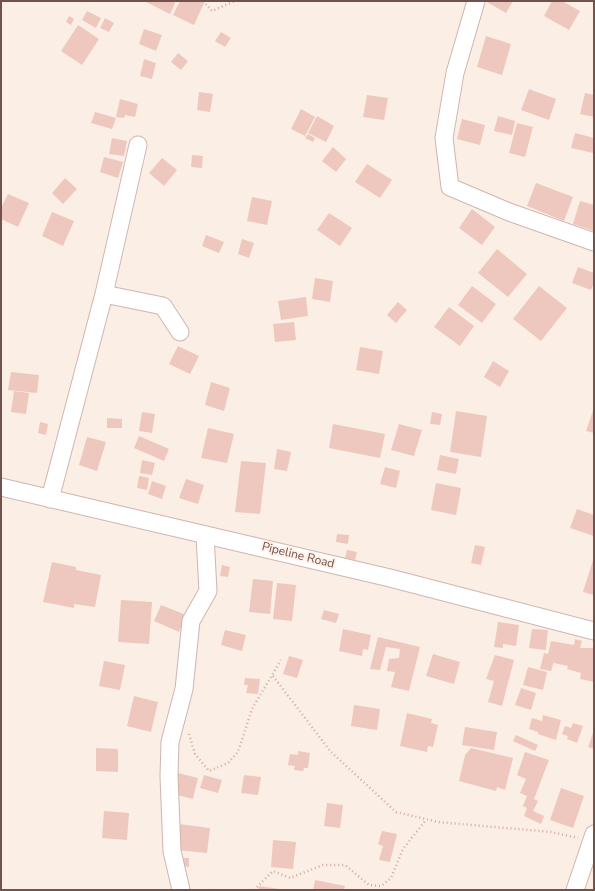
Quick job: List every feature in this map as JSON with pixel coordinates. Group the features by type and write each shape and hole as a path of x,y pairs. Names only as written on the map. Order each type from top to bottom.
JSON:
{"street":[{"path":"476,1 455,73 444,138 450,186 509,212 594,242"},
{"path":"50,499 104,294 138,146"},
{"path":"104,294 163,306 180,332"},
{"name":"Pipeline Road","path":"1,487 405,582 594,631"},
{"path":"181,890 172,851 169,776 170,742 184,689 191,621 208,591 205,535"},
{"path":"575,890 593,838"}],"path":[{"path":"203,1 212,12 235,1"},
{"path":"177,716 186,726 195,754 209,771 228,763 238,752 252,709 273,676 281,660"},
{"path":"273,676 331,752 396,812 426,820 551,832 593,838"},
{"path":"254,890 273,871 290,878 323,865 345,865 369,885 381,886 391,878 403,849 426,820"}],"building":[{"path":"144,1 176,1 170,14"},
{"path":"180,1 205,1 194,25 173,15"},
{"path":"485,1 513,1 506,13"},
{"path":"552,1 562,1 580,11 569,30 544,16"},
{"path":"87,11 101,18 96,28 82,20"},
{"path":"69,16 74,19 71,25 66,22"},
{"path":"105,18 114,23 109,32 100,28"},
{"path":"78,25 99,39 82,65 61,51"},
{"path":"144,29 162,35 156,51 139,44"},
{"path":"221,32 231,38 225,47 215,41"},
{"path":"486,36 511,44 502,75 477,67"},
{"path":"178,53 188,61 181,70 171,62"},
{"path":"144,59 156,63 152,79 140,76"},
{"path":"529,89 556,99 549,120 521,110"},
{"path":"199,92 213,94 210,112 197,110"},
{"path":"585,93 594,95 594,117 580,114"},
{"path":"367,95 388,98 384,120 363,117"},
{"path":"120,99 138,104 135,117 125,115 124,118 116,117"},
{"path":"301,109 315,117 305,136 291,129"},
{"path":"95,112 116,118 112,129 91,123"},
{"path":"317,116 334,126 326,142 308,133"},
{"path":"498,116 515,121 512,135 494,131"},
{"path":"462,119 485,125 480,145 457,139"},
{"path":"517,123 533,127 525,157 509,153"},
{"path":"575,133 594,138 593,153 571,148"},
{"path":"308,134 315,138 313,142 305,138"},
{"path":"112,138 127,141 124,156 109,154"},
{"path":"333,147 346,159 336,172 322,161"},
{"path":"192,155 203,156 202,168 191,167"},
{"path":"104,157 123,162 118,178 100,172"},
{"path":"162,158 177,170 164,186 149,173"},
{"path":"367,164 392,180 380,198 355,182"},
{"path":"65,178 77,189 63,204 52,193"},
{"path":"536,183 573,197 564,221 527,206"},
{"path":"8,194 29,203 18,227 1,219 1,208"},
{"path":"252,197 272,201 267,225 247,221"},
{"path":"580,201 594,205 594,231 573,224"},
{"path":"472,209 495,227 482,245 459,228"},
{"path":"52,212 74,221 63,246 42,236"},
{"path":"329,213 352,228 340,246 317,230"},
{"path":"206,235 224,242 219,253 202,246"},
{"path":"242,239 254,243 249,258 238,254"},
{"path":"497,249 527,274 508,297 478,273"},
{"path":"578,267 594,273 594,283 591,290 572,283"},
{"path":"315,278 333,281 330,302 312,299"},
{"path":"472,286 496,304 482,323 458,305"},
{"path":"539,286 567,308 541,341 513,319"},
{"path":"306,297 308,316 281,320 278,301"},
{"path":"398,302 407,310 396,323 387,315"},
{"path":"449,307 474,326 460,346 434,327"},
{"path":"294,322 296,340 275,342 273,324"},
{"path":"178,346 199,356 190,374 169,364"},
{"path":"360,347 383,351 379,374 356,370"},
{"path":"493,361 509,371 500,387 484,377"},
{"path":"11,372 39,375 37,393 8,390"},
{"path":"211,382 230,388 224,411 205,405"},
{"path":"14,391 29,393 26,414 11,412"},
{"path":"594,408 594,433 586,431"},
{"path":"456,411 487,416 481,457 450,452"},
{"path":"142,412 155,414 152,433 139,431"},
{"path":"432,412 442,414 440,425 430,424"},
{"path":"107,418 122,419 122,428 107,428"},
{"path":"40,422 48,424 46,435 38,433"},
{"path":"333,424 385,434 380,458 329,448"},
{"path":"399,424 422,430 414,456 391,450"},
{"path":"208,428 234,434 227,463 201,458"},
{"path":"139,436 169,449 164,461 134,448"},
{"path":"87,437 106,442 97,471 79,465"},
{"path":"277,449 291,452 287,471 274,469"},
{"path":"440,455 459,459 456,474 437,470"},
{"path":"142,460 155,463 152,475 140,473"},
{"path":"241,461 266,463 260,514 235,512"},
{"path":"385,467 400,471 396,488 380,484"},
{"path":"139,476 149,478 147,490 137,488"},
{"path":"186,479 204,485 198,504 179,498"},
{"path":"152,481 166,486 162,499 148,494"},
{"path":"436,483 461,488 456,515 431,510"},
{"path":"577,509 594,515 594,536 570,528"},
{"path":"337,534 349,535 348,544 336,542"},
{"path":"475,545 485,547 481,565 471,563"},
{"path":"347,550 357,552 355,560 345,558"},
{"path":"594,557 594,595 583,592"},
{"path":"52,562 76,567 76,570 101,575 95,607 74,604 74,608 43,602"},
{"path":"222,565 230,567 228,577 220,576"},
{"path":"253,579 273,581 270,614 249,612"},
{"path":"277,583 296,585 292,621 273,619"},
{"path":"121,600 152,602 149,644 118,642"},
{"path":"161,605 186,615 179,632 154,621"},
{"path":"324,610 339,614 336,623 321,619"},
{"path":"498,622 519,625 516,646 503,644 503,648 494,647"},
{"path":"343,629 371,635 368,650 363,649 362,656 339,651"},
{"path":"532,629 548,630 546,650 529,648"},
{"path":"225,630 246,635 242,651 221,645"},
{"path":"378,637 420,647 409,691 391,687 395,672 387,671 389,659 399,658 400,649 386,647 380,670 370,669"},
{"path":"575,639 582,641 580,648 594,648 594,682 580,679 581,673 567,669 568,666 554,663 554,661 551,671 540,669 544,653 548,654 551,641 574,645"},
{"path":"433,654 460,662 454,684 426,676"},
{"path":"495,655 514,660 502,706 488,702 494,681 486,679"},
{"path":"289,656 303,660 297,678 283,674"},
{"path":"104,661 125,665 120,690 99,686"},
{"path":"528,667 547,672 543,690 523,685"},
{"path":"245,678 260,679 258,694 246,693 248,685 244,685"},
{"path":"521,688 536,693 531,710 515,705"},
{"path":"134,696 158,702 151,732 127,726"},
{"path":"354,705 380,709 377,730 351,726"},
{"path":"407,713 432,719 431,723 438,725 433,747 428,746 427,752 400,746"},
{"path":"543,715 561,720 556,740 538,734 538,732 529,729 532,718 542,721"},
{"path":"573,723 583,726 577,743 567,739 568,736 562,734 565,726 571,728"},
{"path":"465,727 497,732 494,750 462,745"},
{"path":"594,730 594,749 588,747"},
{"path":"516,735 538,745 535,751 513,741"},
{"path":"96,748 118,749 118,772 96,771"},
{"path":"471,748 513,758 505,790 497,787 496,791 459,781 465,755"},
{"path":"298,751 310,753 308,768 304,768 303,771 294,770 295,766 288,765 290,754 298,755"},
{"path":"525,752 549,760 534,799 538,801 533,811 544,816 541,824 524,816 527,808 523,806 527,796 520,793 526,779 517,775"},
{"path":"178,773 198,778 193,799 173,794"},
{"path":"204,775 222,780 218,793 200,788"},
{"path":"244,775 261,777 258,795 241,793"},
{"path":"561,788 584,796 573,828 550,820"},
{"path":"327,803 343,805 340,828 324,826"},
{"path":"104,811 129,813 127,840 102,838"},
{"path":"179,824 210,828 207,853 176,850"},
{"path":"382,831 397,834 390,862 379,860 383,846 378,844"},
{"path":"273,840 296,842 293,869 271,867"},
{"path":"180,858 189,858 189,867 179,866"},
{"path":"315,880 345,886 344,890 313,890"},
{"path":"259,886 279,889 279,890 258,890"}]}
